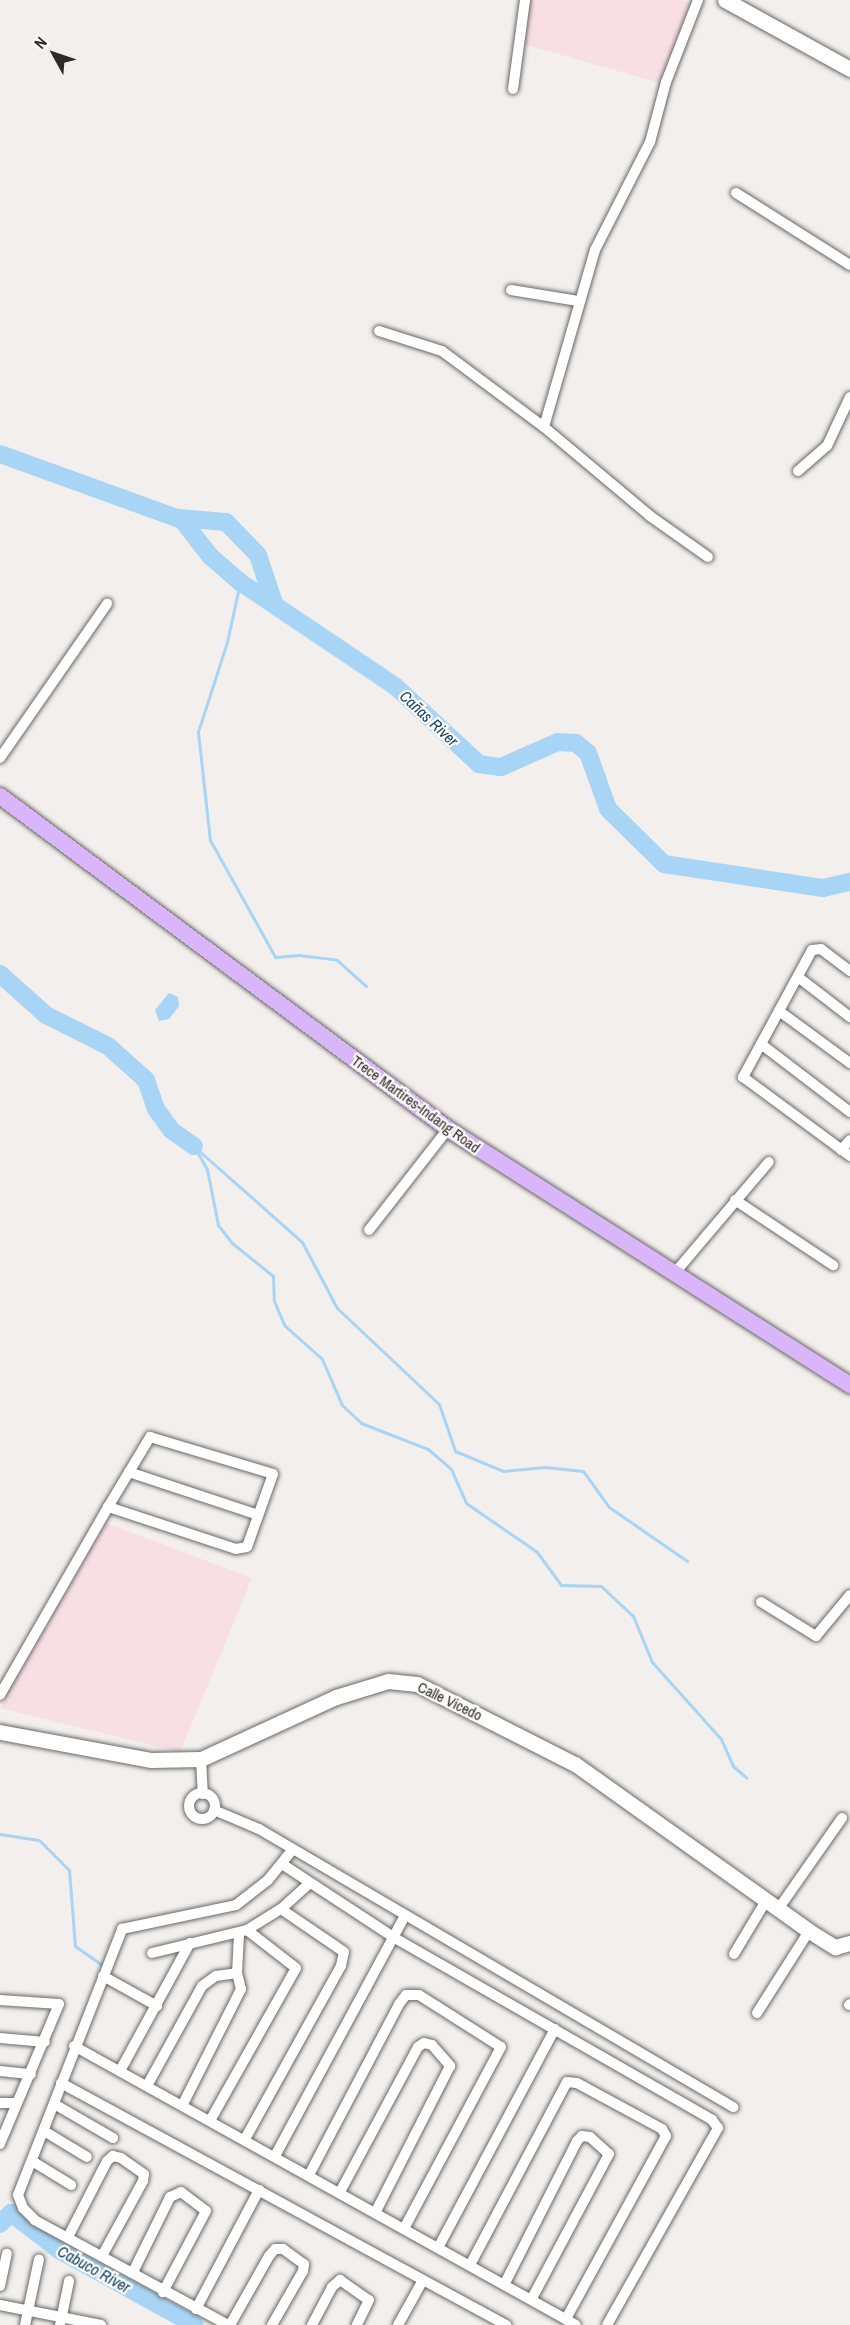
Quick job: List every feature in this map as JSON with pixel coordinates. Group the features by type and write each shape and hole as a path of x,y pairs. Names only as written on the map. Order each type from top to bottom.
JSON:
{"main road":[{"name":"Trece Martires-Indang Road","path":"0,796 448,1129 673,1275 850,1385"}],"street":[{"path":"513,88 525,0"},
{"path":"544,427 578,301 596,247 650,142 666,82 698,0"},
{"path":"725,0 850,69"},
{"path":"736,193 850,265"},
{"path":"511,290 578,301"},
{"path":"379,331 442,351 544,427 650,516 708,557"},
{"path":"798,471 827,446 850,397"},
{"path":"0,758 107,604"},
{"path":"850,971 817,948 798,977 745,1072 746,1081 845,1153 850,1140"},
{"path":"798,977 850,1017"},
{"path":"779,1011 850,1063"},
{"path":"761,1044 850,1112"},
{"path":"369,1230 448,1129"},
{"path":"673,1275 769,1161"},
{"path":"735,1200 832,1265"},
{"path":"0,1695 108,1508 150,1437 273,1474 247,1547 236,1549 108,1508"},
{"path":"129,1472 258,1515"},
{"path":"761,1602 816,1636 850,1595"},
{"name":"Calle Vicedo","path":"0,1731 151,1760 201,1759 336,1698 388,1681 417,1684 575,1764 773,1903 809,1931 835,1947 849,1947"},
{"path":"201,1759 203,1794"},
{"path":"203,1794 190,1801 192,1814 204,1819 214,1810"},
{"path":"203,1794 212,1799 214,1810"},
{"path":"214,1810 237,1816 733,2107"},
{"path":"734,1954 842,1818"},
{"path":"272,2325 303,2271 304,2264 283,2249 275,2249 269,2256 229,2325 163,2292 133,2272 28,2215 19,2202 20,2188 56,2105 74,2046 122,1929 236,1905 282,1864 292,1850"},
{"path":"282,1864 309,1884 393,1937 712,2120 718,2128 607,2325"},
{"path":"152,1953 243,1932 281,1909 309,1884"},
{"path":"244,2139 340,1966 344,1952 281,1909"},
{"path":"274,2156 405,1916"},
{"path":"758,2013 809,1931"},
{"path":"183,2104 241,1989 237,1973 243,1932"},
{"path":"211,2119 296,1968 243,1932"},
{"path":"121,2069 190,1943"},
{"path":"148,2084 202,1986 216,1976 237,1973"},
{"path":"103,1976 157,2006"},
{"path":"309,2175 399,2004 406,1995 419,1995 501,2047 405,2227"},
{"path":"0,2000 59,2004 45,2042 1,2141"},
{"path":"439,2246 555,2029"},
{"path":"0,2038 45,2042"},
{"path":"340,2192 418,2048 424,2043 432,2045 450,2066 376,2211"},
{"path":"74,2046 121,2069 211,2119 532,2298 576,2325"},
{"path":"0,2071 31,2074"},
{"path":"470,2265 567,2082 577,2083 662,2129 666,2136 566,2319"},
{"path":"61,2083 506,2325"},
{"path":"0,2103 17,2103"},
{"path":"56,2105 113,2138"},
{"path":"44,2131 87,2157"},
{"path":"505,2283 577,2141 582,2136 590,2137 609,2154 532,2298"},
{"path":"68,2237 107,2161 113,2157 121,2158 144,2174 143,2181 102,2256"},
{"path":"32,2160 71,2185"},
{"path":"196,2309 259,2190"},
{"path":"133,2272 170,2197 181,2192 206,2211 163,2292"},
{"path":"0,2286 7,2254"},
{"path":"25,2325 39,2259"},
{"path":"312,2325 332,2287 340,2280 369,2300 357,2325"},
{"path":"398,2325 423,2280"},
{"path":"61,2320 69,2281"},
{"path":"0,2305 28,2310 61,2320 98,2325"}],"shaded area":[{"path":"527,0 681,0 692,5 660,83 520,43"},
{"path":"106,1523 252,1578 180,1752 0,1708"}],"water":[{"path":"169,993 178,997 179,1006 169,1019 159,1021 155,1010"}],"waterway":[{"name":"Cañas River","path":"0,454 182,520 210,556 240,582 395,686 479,764 501,767 558,742 576,743 588,753 608,809 664,864 823,888 850,882"},
{"path":"178,518 226,522 258,555 274,603"},
{"path":"240,582 227,642 198,732 210,840 275,957 299,955 337,960 366,986"},
{"path":"0,974 46,1015 108,1046 146,1080 156,1109 171,1130 194,1146"},
{"path":"194,1146 207,1169 218,1225 232,1243 273,1276 274,1301 284,1325 322,1359 342,1405 361,1423 428,1449 451,1469 466,1503 537,1552 561,1585 601,1586 633,1616 652,1662 721,1739 733,1766 747,1778"},
{"path":"198,1150 302,1242 337,1308 439,1404 455,1451 503,1471 545,1467 583,1471 609,1507 687,1561"},
{"path":"0,1834 39,1840 69,1870 75,1946 102,1965"},
{"name":"Cabuco River","path":"0,2224 11,2213 59,2250 195,2325"}]}
